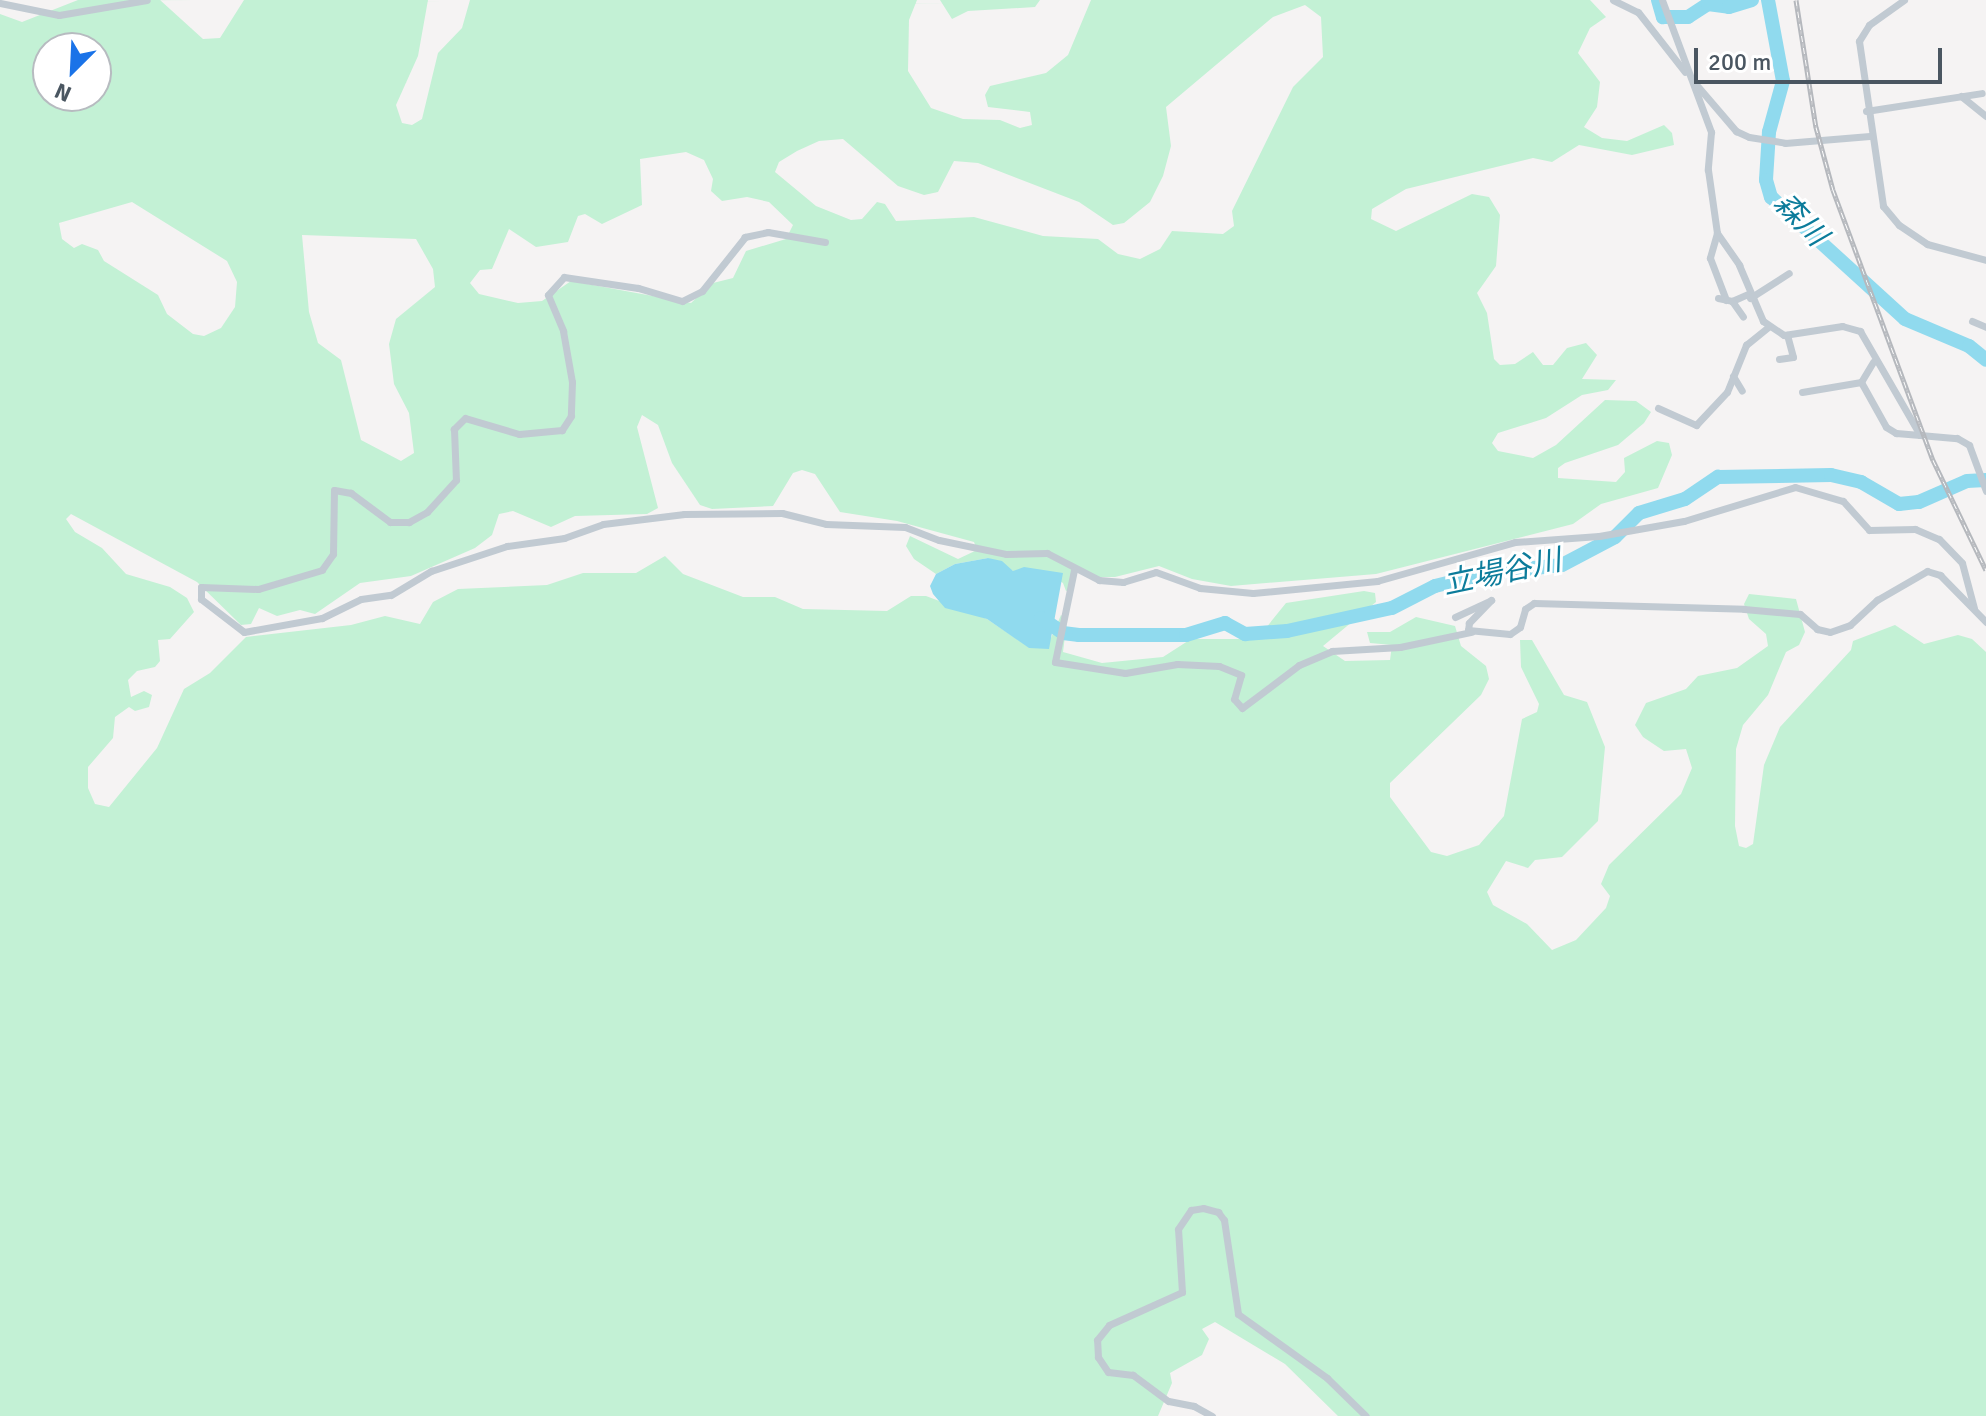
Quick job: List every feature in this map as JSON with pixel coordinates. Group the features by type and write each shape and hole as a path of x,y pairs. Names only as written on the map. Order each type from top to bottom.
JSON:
{"street":[{"path":"0,3 59,15 147,0"},
{"path":"1613,0 1638,12 1736,131 1775,141 1870,136"},
{"path":"1662,0 1711,132 1708,170 1717,233 1739,265 1749,296 1768,327 1787,335 1853,327 1860,331 1873,362 1920,435"},
{"path":"1904,0 1869,25 1859,41 1876,178 1889,214 1927,244 1986,260"},
{"path":"1866,111 1982,93"},
{"path":"1961,96 1986,116"},
{"path":"825,242 768,232 745,237 702,291 682,301 564,277 548,295 563,331 572,382 571,416 562,430 519,434 465,418 454,429 456,480 427,512 409,522 390,522 351,493 334,490 333,554 322,570 258,589 201,587 201,599 244,632 301,623 337,613 361,599 380,600 431,571 507,546 564,538 603,524 684,514 782,513 826,524 905,527 939,540 1006,554 1047,553 1074,570 1111,582 1156,572 1200,588 1253,593 1377,581 1515,542 1599,536 1684,521 1795,487 1843,501 1869,530 1915,529 1939,539 1962,563 1974,608"},
{"path":"1717,233 1709,252 1726,300 1743,317"},
{"path":"1726,300 1749,296 1789,273"},
{"path":"1972,321 1986,327"},
{"path":"1658,408 1696,425 1722,399 1746,345 1768,327"},
{"path":"1779,359 1793,357 1787,335"},
{"path":"1802,392 1861,382 1873,362"},
{"path":"1733,376 1742,391"},
{"path":"1861,382 1891,431 1957,438 1969,445 1986,491"},
{"path":"1074,570 1055,662 1125,673 1177,664 1231,669 1241,675 1234,699 1242,708 1299,665 1332,651 1400,647 1471,632 1516,632 1525,609 1546,602 1800,614 1817,629 1830,632 1850,625 1877,600 1927,571 1940,575 1986,622"},
{"path":"1455,617 1491,600 1469,623 1471,632"},
{"path":"1212,1416 1168,1401 1133,1375 1108,1372 1098,1357 1097,1340 1109,1325 1182,1292 1178,1229 1191,1210 1203,1208 1218,1212 1224,1220 1233,1303 1245,1324 1327,1378 1366,1416"}],"green space":[{"path":"78,0 160,0 203,39 220,38 244,0 428,0 418,56 396,105 402,123 412,125 422,119 438,53 462,28 470,0 917,0 909,20 908,71 931,108 963,119 1000,120 1020,128 1032,125 1030,112 988,107 985,95 990,86 1046,73 1068,55 1091,0 1590,0 1606,17 1590,28 1578,53 1600,82 1597,107 1584,127 1602,138 1627,141 1664,125 1672,133 1674,145 1632,155 1579,145 1552,162 1533,158 1406,189 1372,209 1371,219 1396,231 1472,194 1489,197 1500,215 1496,266 1477,293 1487,313 1494,359 1500,365 1515,364 1533,352 1543,365 1553,365 1567,348 1586,343 1597,355 1582,379 1616,380 1608,390 1582,395 1546,418 1498,433 1492,443 1498,451 1533,458 1556,445 1605,400 1636,401 1651,412 1644,423 1618,445 1565,463 1558,468 1558,478 1616,482 1625,472 1624,458 1657,441 1669,443 1672,455 1658,488 1601,504 1573,524 1376,574 1231,586 1192,579 1159,566 1115,577 1099,577 1074,567 1074,588 1066,591 1063,583 1041,570 1013,571 988,558 955,564 936,574 914,559 906,546 910,536 958,559 977,550 974,542 897,521 840,512 815,474 802,470 793,473 773,506 712,509 700,505 672,463 658,425 642,415 637,427 658,508 647,514 575,516 551,527 513,511 499,514 492,535 475,548 411,576 360,583 315,614 300,610 277,616 259,608 251,624 241,625 197,582 71,514 66,519 75,532 102,548 126,574 170,587 187,598 194,612 170,639 158,640 160,661 155,667 137,671 128,680 131,697 144,691 152,695 149,707 135,711 129,707 115,717 113,738 88,767 88,788 95,804 109,807 157,748 184,689 210,673 246,637 351,625 385,616 420,624 433,602 458,589 547,585 583,573 636,573 665,556 683,574 743,597 775,597 803,609 887,611 911,596 926,596 987,619 1030,648 1051,638 1061,615 1067,620 1063,652 1102,663 1163,657 1191,639 1257,639 1286,603 1364,591 1375,593 1376,602 1323,646 1345,661 1390,660 1392,645 1370,643 1367,632 1390,632 1416,617 1455,626 1461,646 1486,666 1489,679 1481,695 1390,783 1390,797 1431,852 1447,856 1479,845 1504,816 1522,719 1537,712 1539,704 1521,667 1520,640 1532,640 1564,695 1587,702 1605,747 1598,821 1562,857 1535,860 1528,868 1506,861 1487,892 1493,905 1527,924 1552,950 1576,940 1606,908 1610,896 1601,884 1609,865 1681,794 1692,768 1686,749 1664,751 1643,737 1635,725 1646,703 1686,689 1698,676 1737,668 1768,646 1766,634 1749,619 1744,604 1749,594 1796,599 1805,632 1799,645 1786,652 1768,695 1743,725 1736,749 1735,826 1739,846 1746,848 1753,844 1764,765 1780,727 1851,650 1853,641 1895,625 1924,644 1958,635 1972,639 1986,652 1986,1416 1338,1416 1285,1364 1215,1322 1202,1329 1209,1339 1202,1355 1170,1373 1172,1383 1158,1416 0,1416 0,14 22,22","holes":["1305,5 1321,17 1323,57 1293,87 1232,211 1234,226 1223,234 1172,231 1160,249 1140,259 1118,254 1098,239 1043,236 974,217 896,221 885,204 877,202 862,219 851,220 816,206 775,172 779,162 797,151 819,141 843,139 898,186 924,195 938,192 954,161 978,163 1079,202 1113,225 1124,223 1150,202 1163,176 1171,146 1166,107 1273,17","686,152 704,160 713,179 711,191 722,201 747,197 769,202 793,225 786,239 746,251 733,278 713,283 691,303 571,281 542,301 518,303 479,294 470,283 480,270 492,269 509,229 536,247 568,242 578,216 585,214 602,224 642,205 640,159","132,202 227,261 237,282 235,307 221,328 204,336 193,334 167,314 158,295 104,261 98,250 82,244 74,248 62,239 59,223","302,235 416,239 433,269 435,287 396,319 389,344 394,384 409,413 414,453 401,461 361,440 341,360 318,343 309,312"]},
{"path":"940,0 1040,0 1035,7 968,11 952,19"}],"water":[{"path":"988,558 1002,561 1013,571 1024,567 1063,573 1049,649 1029,648 987,619 945,608 933,594 930,586 936,574 955,564"}],"waterway":[{"path":"1658,0 1663,17 1688,17 1708,4 1729,7 1752,0"},
{"name":"森川","path":"1768,0 1783,81 1769,132 1766,180 1771,197 1905,319 1969,346 1986,360"},
{"name":"立場谷川","path":"1041,618 1063,633 1079,635 1186,635 1225,623 1245,634 1287,631 1392,608 1435,586 1488,573 1562,565 1615,537 1639,513 1685,499 1718,477 1831,475 1861,482 1899,504 1919,502 1967,481 1986,480"}],"railway":[{"path":"1796,0 1816,127 1833,190 1933,460 1986,570"}]}
